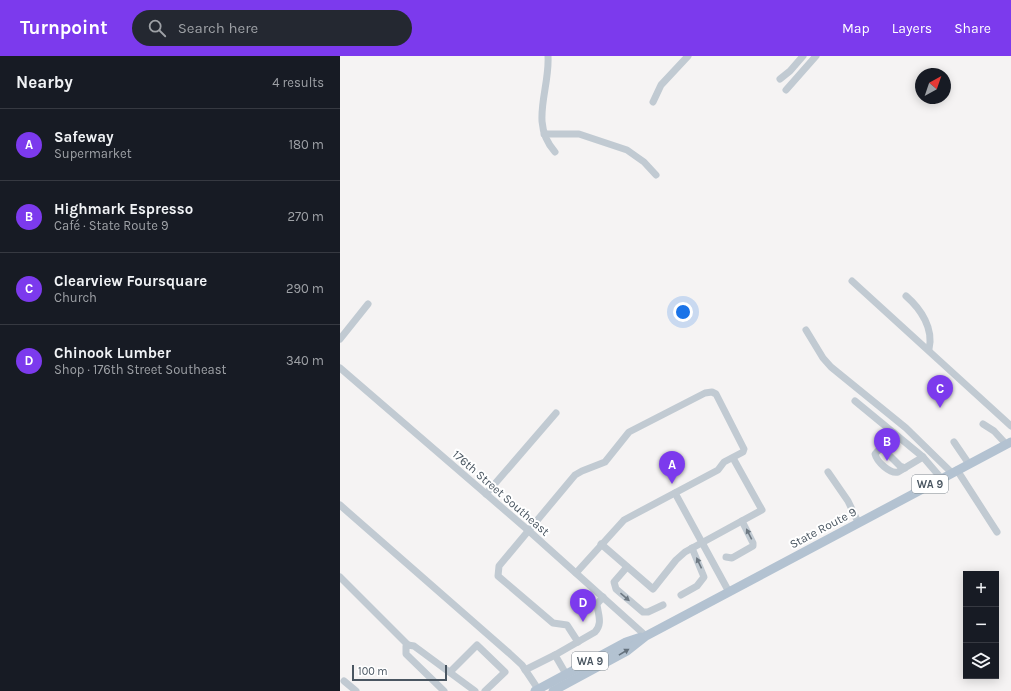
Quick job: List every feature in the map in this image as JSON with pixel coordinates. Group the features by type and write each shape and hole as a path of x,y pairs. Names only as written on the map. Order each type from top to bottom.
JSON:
{"main road":[{"name":"State Route 9","path":"553,691 624,652 646,636 858,522 1010,443"},
{"name":"State Route 9","path":"536,690 626,642 646,636"}],"street":[{"path":"548,56 549,65 541,116 544,134 548,144 555,152"},
{"path":"653,102 661,85 688,56"},
{"path":"780,79 790,71 803,56"},
{"path":"786,90 816,56"},
{"path":"544,134 579,134 627,150 644,162 656,175"},
{"path":"852,282 929,350 1011,426"},
{"path":"906,296 919,307 922,313 931,341 929,350"},
{"path":"340,339 368,304"},
{"path":"806,330 823,358 831,367 906,428 955,471 997,532"},
{"name":"176th Street Southeast","path":"340,368 529,531 646,636"},
{"path":"576,573 624,520 718,470 724,462 741,454 744,449 716,394 712,392 705,393 629,432 604,462 575,475 499,566 498,576 552,623 567,625 578,642"},
{"path":"855,401 923,457 942,478"},
{"path":"486,494 556,413"},
{"path":"983,424 1010,443"},
{"path":"894,433 881,447 900,466 905,468 923,457"},
{"path":"954,442 969,464"},
{"path":"601,544 653,589 680,555 762,510 734,458"},
{"path":"828,472 848,501 858,522"},
{"path":"675,493 729,592"},
{"path":"340,505 509,653 526,670 536,690"},
{"path":"726,557 732,558 753,546 753,543 742,521"},
{"path":"681,595 698,586 704,577 692,548"},
{"path":"627,567 614,582 616,589 643,612 648,612 663,605"},
{"path":"340,577 408,645 414,646 475,691"},
{"path":"526,670 594,632 599,627 600,621 597,604 603,597"},
{"path":"408,645 405,650 406,654 444,691"},
{"path":"450,672 477,646 505,672 485,691"},
{"path":"555,655 566,674"},
{"path":"344,681 356,691"}],"place":[{"name":"Clearview Foursquare","path":"940,408"},
{"name":"Highmark Espresso","path":"887,461"},
{"name":"Safeway","path":"672,484"},
{"name":"Chinook Lumber","path":"583,622"}]}
